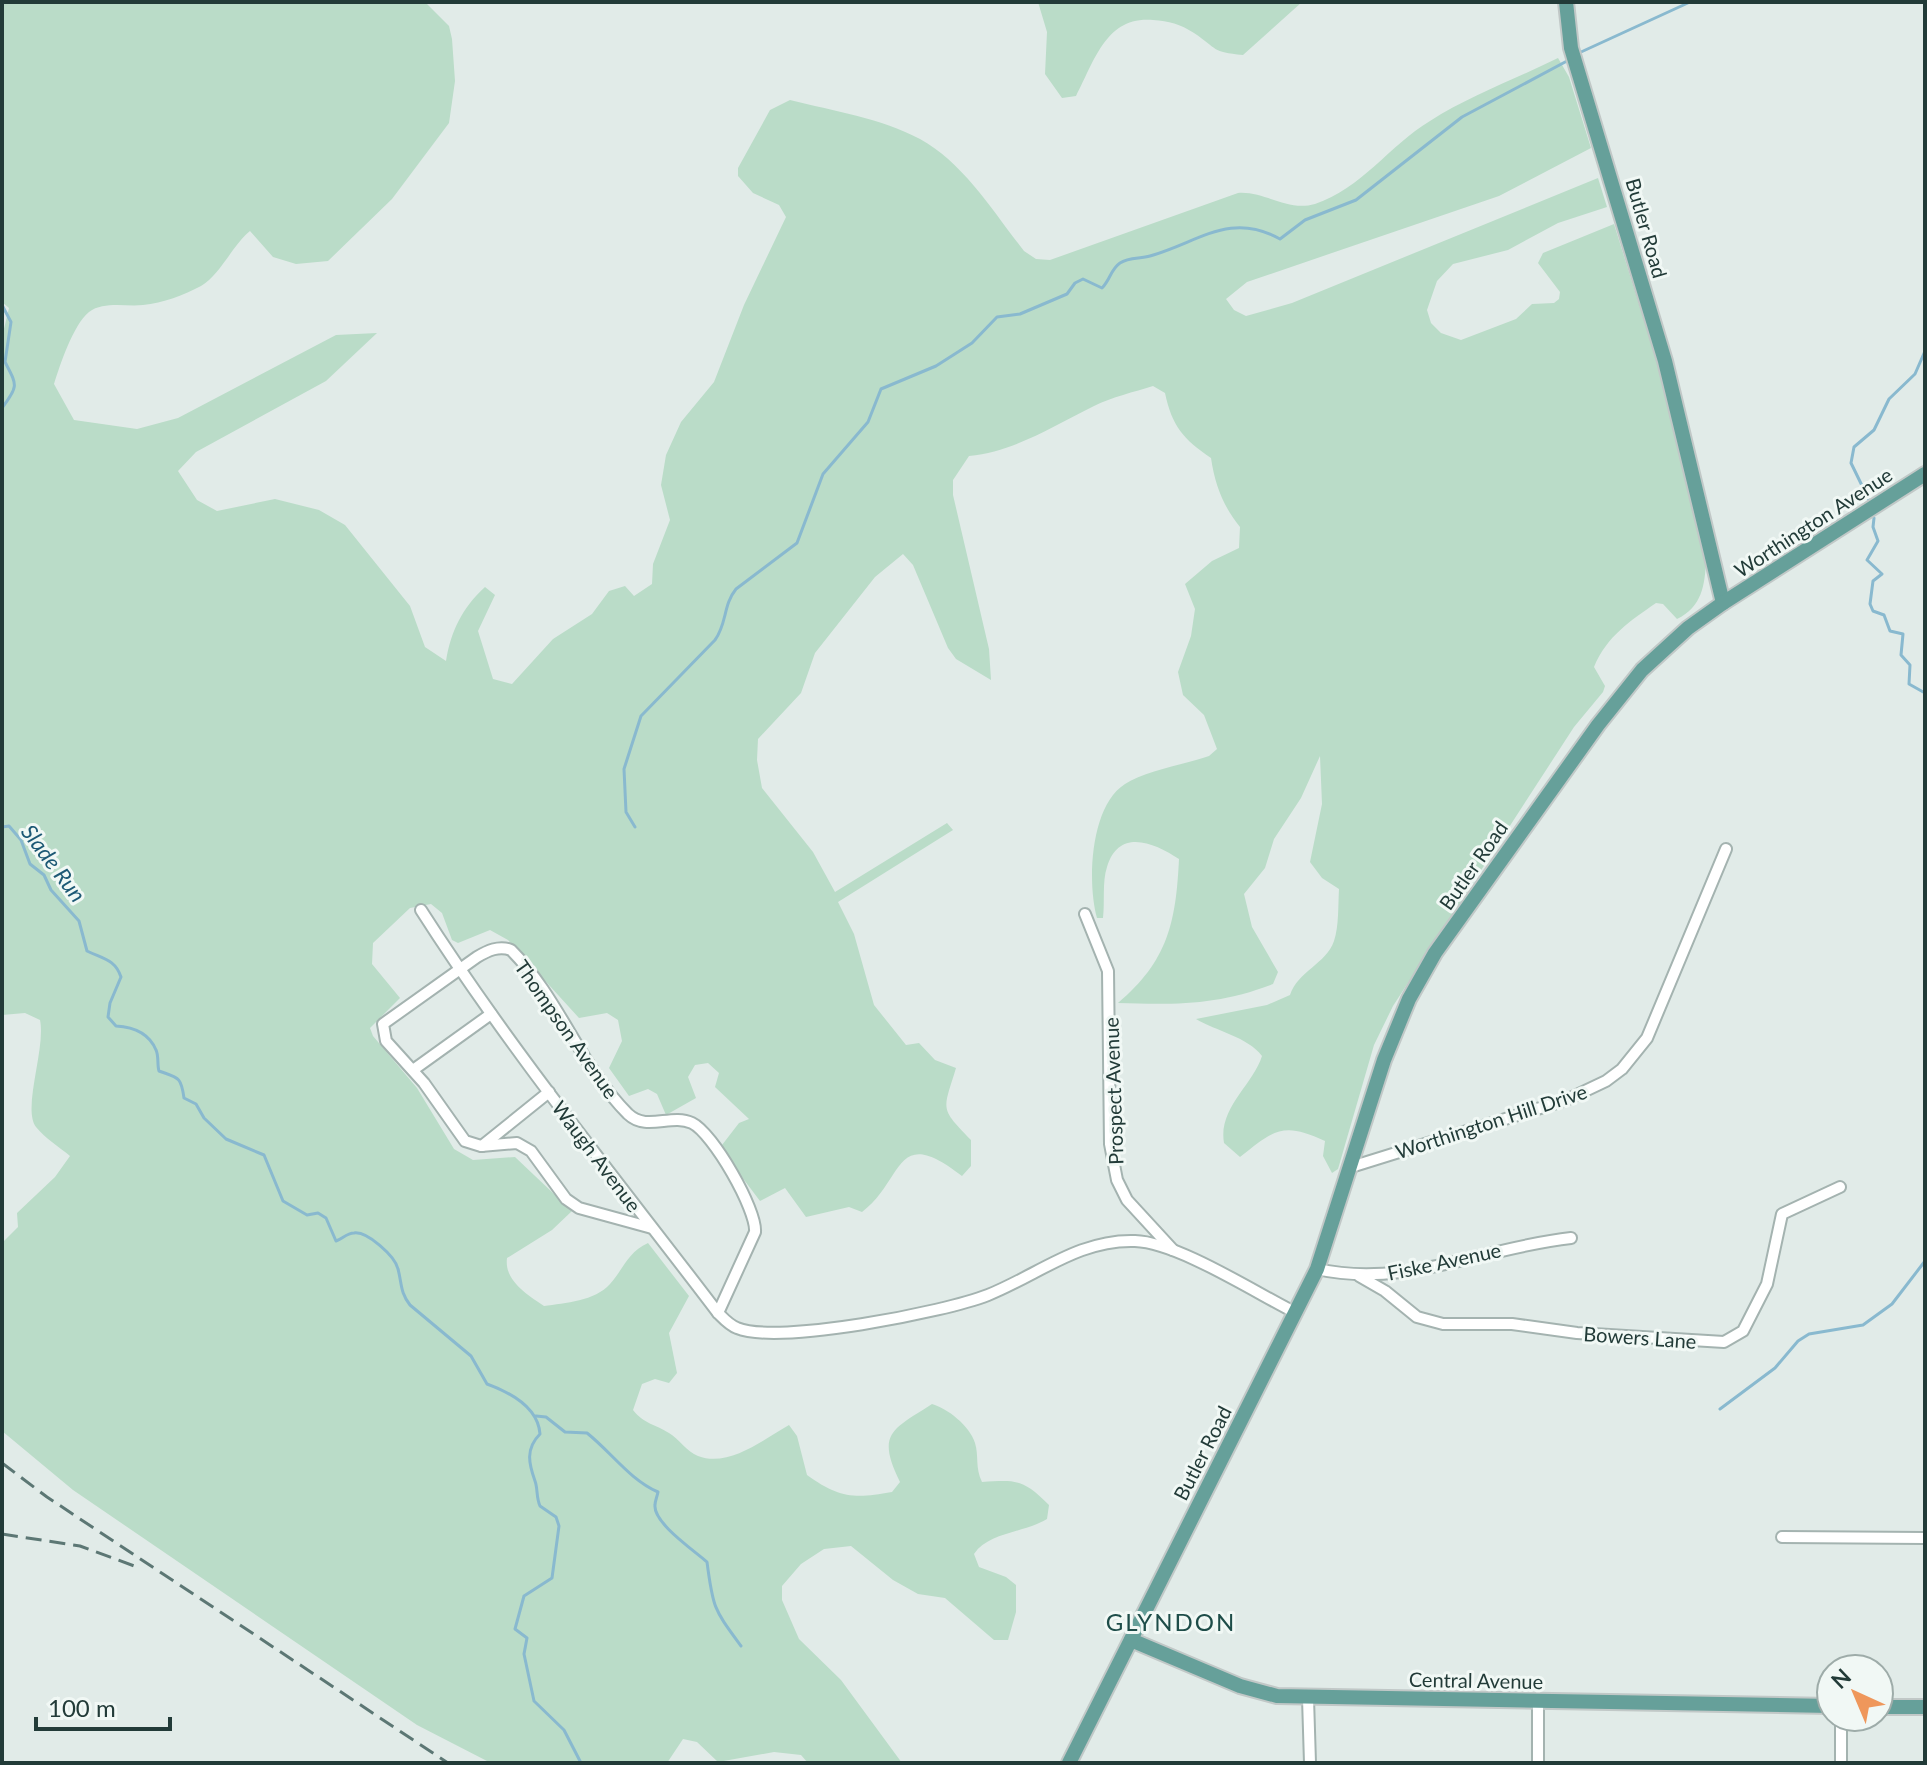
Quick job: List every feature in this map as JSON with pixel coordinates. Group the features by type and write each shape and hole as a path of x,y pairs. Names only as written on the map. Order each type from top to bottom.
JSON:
{"main road":[{"name":"Butler Road","path":"1069,1763 1317,1269 1396,1027 1435,953 1620,696 1670,643 1723,603 1665,361 1571,48 1566,2"},
{"name":"Worthington Avenue","path":"1723,603 1925,474"},
{"name":"Central Avenue","path":"1131,1640 1253,1690 1308,1698 1815,1706"},
{"path":"1895,1707 1925,1707"}],"street":[{"name":"Worthington Hill Drive","path":"1351,1167 1566,1100 1606,1081 1622,1069 1647,1038 1726,849"},
{"name":"Waugh Avenue","path":"421,910 460,971 549,1092 718,1313 737,1328 758,1332 816,1328 955,1307 1097,1244 1137,1241 1174,1252"},
{"name":"Prospect Avenue","path":"1085,914 1108,971 1110,1144 1117,1180 1135,1210 1174,1252"},
{"name":"Thompson Avenue","path":"460,971 485,952 504,947 517,956 562,1015 580,1050 629,1115 647,1124 680,1120 698,1127 749,1202 756,1221 755,1232 718,1313"},
{"path":"460,971 383,1024 386,1041 413,1070 457,1135 473,1146 511,1141 525,1146 566,1199 579,1208 652,1228"},
{"path":"413,1070 491,1014"},
{"path":"481,1146 549,1092"},
{"name":"Bowers Lane","path":"1359,1276 1385,1291 1417,1317 1443,1324 1512,1324 1577,1333 1724,1342 1747,1325 1767,1284 1782,1214 1840,1187"},
{"name":"Fiske Avenue","path":"1317,1269 1359,1276 1399,1275 1481,1257 1523,1244 1571,1238"},
{"path":"1174,1252 1296,1313"},
{"path":"1782,1537 1925,1538"},
{"path":"1308,1698 1310,1763"},
{"path":"1538,1701 1538,1763"},
{"path":"1841,1733 1841,1763"}],"green space":[{"path":"2,2 425,2 449,26 455,81 449,123 392,199 328,261 296,264 273,257 250,231 201,286 158,302 108,305 89,312 72,335 54,384 74,420 137,429 178,418 336,335 377,333 326,381 196,452 178,471 197,500 217,511 275,499 319,510 345,525 410,606 425,647 446,661 459,621 485,587 495,595 478,631 493,679 512,684 553,639 592,614 609,591 625,586 634,596 652,584 653,564 670,520 661,485 666,455 681,422 714,382 744,305 786,217 779,205 753,193 738,176 738,168 770,110 790,100 873,120 920,139 951,161 964,175 1024,251 1036,259 1050,260 1238,193 1285,204 1315,204 1347,188 1415,131 1461,104 1558,58 1569,77 1591,148 1499,196 1247,282 1226,299 1234,310 1246,316 1292,303 1598,178 1607,207 1558,223 1508,250 1453,264 1437,281 1427,310 1431,323 1441,333 1461,340 1516,319 1532,304 1554,303 1559,299 1560,292 1538,263 1543,253 1614,224 1662,378 1706,560 1703,586 1692,608 1677,619 1663,604 1656,603 1620,630 1599,656 1594,667 1605,686 1603,692 1574,727 1393,1006 1374,1045 1338,1169 1332,1173 1323,1156 1325,1141 1299,1131 1280,1131 1240,1157 1224,1143 1226,1119 1262,1056 1240,1039 1196,1019 1267,1005 1290,995 1299,980 1325,956 1334,941 1339,889 1322,878 1310,862 1322,804 1320,756 1301,798 1274,839 1265,868 1244,894 1252,927 1278,972 1273,984 1215,1000 1118,1003 1148,972 1172,921 1179,859 1149,844 1129,843 1113,855 1105,873 1103,918 1097,918 1092,885 1094,846 1104,809 1113,795 1133,779 1209,756 1217,749 1204,715 1183,695 1178,672 1191,636 1195,609 1185,584 1212,561 1239,548 1240,527 1221,495 1211,458 1180,431 1165,393 1153,386 1101,403 1003,449 969,456 953,480 953,495 989,649 991,680 956,659 948,648 913,565 903,554 875,577 815,653 801,693 758,739 757,760 762,788 813,852 835,892 947,823 953,830 838,902 854,934 874,1005 906,1045 919,1043 935,1060 956,1068 947,1108 953,1121 971,1140 971,1166 962,1176 940,1161 924,1155 912,1155 862,1212 849,1207 806,1217 785,1188 760,1201 723,1152 722,1145 739,1123 749,1119 715,1087 719,1073 708,1063 695,1065 688,1077 696,1098 666,1115 657,1094 648,1089 629,1096 609,1068 622,1041 618,1020 607,1013 579,1018 508,940 490,930 458,943 452,940 442,913 431,904 410,908 373,943 372,964 400,998 370,1028 373,1036 417,1088 454,1149 473,1160 515,1157 572,1211 552,1230 507,1258 509,1274 518,1286 544,1306 588,1298 604,1290 631,1256 648,1243 689,1296 669,1333 677,1373 669,1383 655,1379 642,1384 633,1410 641,1418 669,1433 694,1454 710,1459 746,1450 789,1425 797,1436 807,1475 838,1492 867,1496 892,1492 900,1482 889,1453 892,1434 932,1404 944,1409 968,1430 976,1448 982,1482 1019,1483 1049,1505 1047,1519 988,1541 974,1554 979,1567 1006,1577 1016,1585 1016,1612 1008,1640 994,1640 945,1598 918,1594 893,1580 851,1546 824,1549 801,1564 782,1586 782,1600 799,1639 841,1680 902,1763 808,1763 801,1755 774,1752 718,1762 697,1742 683,1739 667,1763 487,1761 417,1725 73,1490 2,1431 2,1243 18,1227 17,1213 55,1177 70,1156 36,1127 32,1118 40,1020 25,1013 2,1015 2,337 9,308 2,302"},
{"path":"1038,2 1302,2 1243,55 1220,51 1189,30 1169,22 1137,21 1124,25 1104,43 1076,96 1062,98 1045,74 1047,32"}],"waterway":[{"path":"1581,52 1690,2"},
{"path":"635,827 626,812 624,769 641,716 715,640 736,589 797,543 823,474 868,422 881,389 936,366 972,343 997,317 1020,314 1067,294 1075,283 1083,279 1102,288 1123,261 1150,256 1230,228 1262,231 1280,239 1305,220 1356,200 1462,117 1567,61"},
{"name":"Slade Run","path":"2,305 11,322 5,362 14,385 2,408"},
{"path":"1869,500 1851,463 1854,447 1874,430 1889,399 1915,374 1925,351"},
{"path":"1874,518 1873,527 1878,541 1867,560 1882,574 1873,581 1870,604 1873,611 1884,615 1890,631 1903,634 1901,655 1910,665 1909,684 1925,693"},
{"name":"Slade Run","path":"2,827 9,826 21,840 30,864 44,875 51,890 79,921 87,951 108,960 118,971 121,977 110,1003 108,1017 116,1026 134,1030 149,1039 157,1052 159,1071 178,1079 184,1098 196,1104 204,1118 226,1139 264,1155 283,1201 307,1215 318,1213 326,1218 336,1241 349,1234 360,1233 386,1251 396,1264 403,1292 410,1305 471,1356 487,1384 513,1396 534,1416 540,1434 532,1445 531,1469 540,1506 556,1517 559,1526 552,1578 524,1596 515,1629 527,1638 524,1654 534,1701 564,1730 581,1763"},
{"path":"1720,1409 1775,1368 1798,1341 1809,1334 1863,1325 1892,1304 1925,1261"},
{"path":"536,1416 546,1417 565,1432 587,1433 630,1473 658,1492 656,1512 667,1528 707,1562 716,1608 741,1646"}],"railway":[{"path":"2,1463 47,1497 448,1763"},
{"path":"2,1534 80,1546 137,1567"}],"district":[{"name":"GLYNDON","path":"1171,1621"}]}
